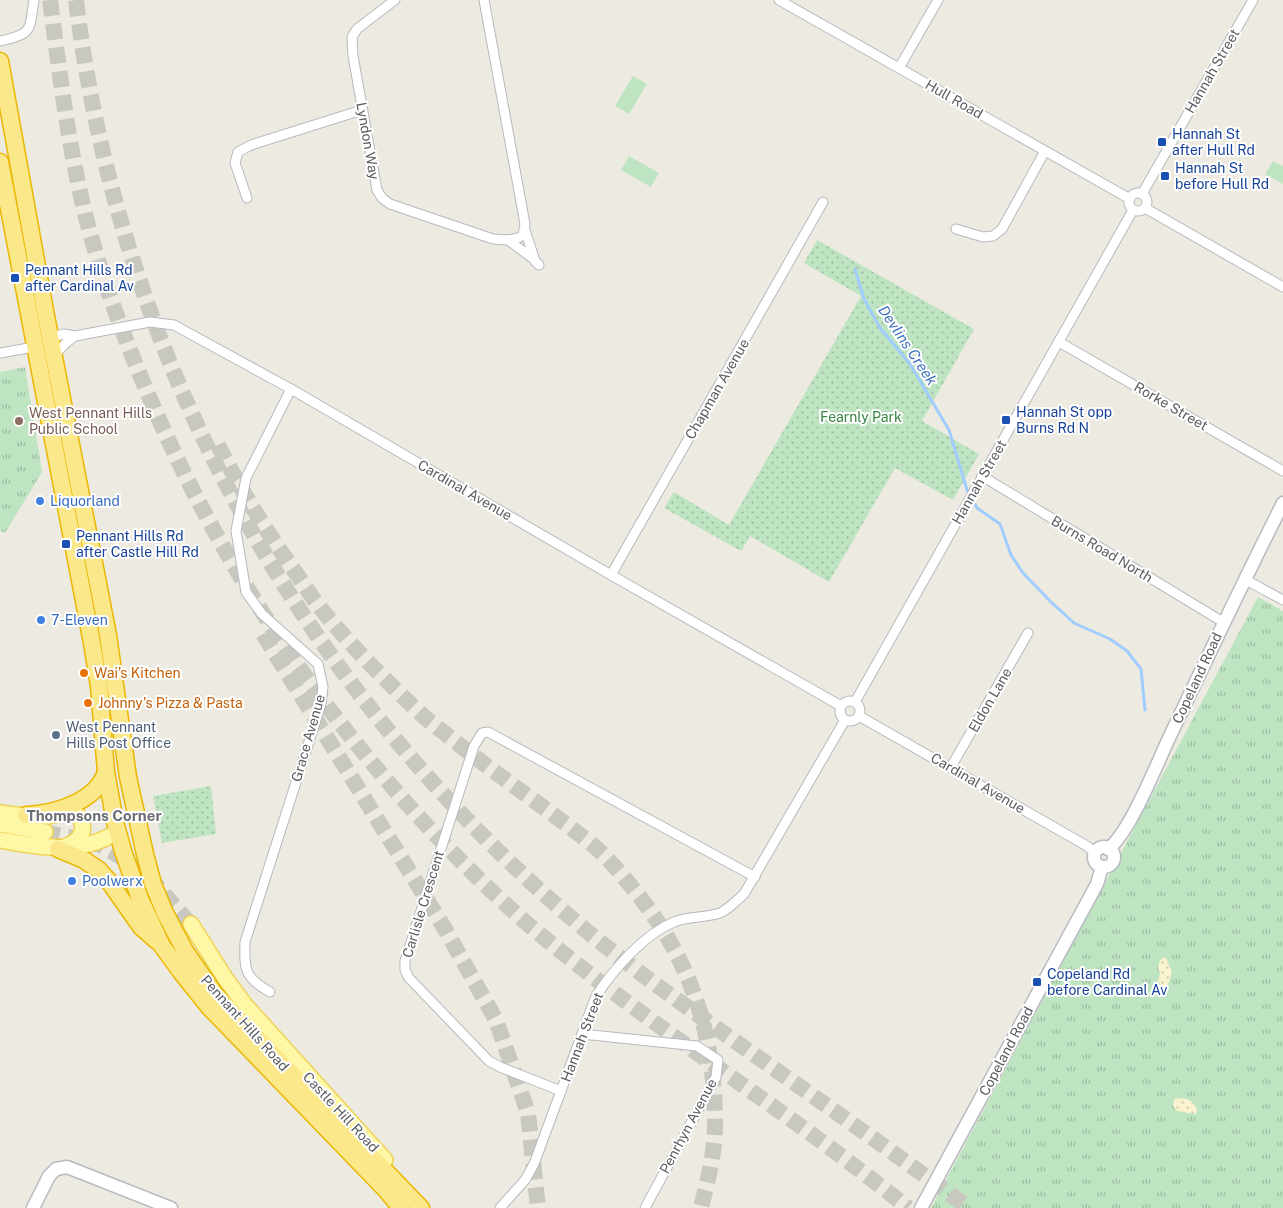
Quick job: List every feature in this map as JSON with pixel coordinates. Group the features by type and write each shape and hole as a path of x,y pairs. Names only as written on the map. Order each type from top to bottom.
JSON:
{"highway":[{"path":"0,61 47,318 44,350"},
{"name":"Pennant Hills Road","path":"0,162 108,635 128,777 151,878 165,913 185,951 204,979 231,1011 420,1207"},
{"name":"Pennant Hills Road","path":"44,350 99,686 106,772 117,832 140,899 162,946 209,1007 386,1190 401,1208"},
{"path":"26,814 55,810 78,801 98,786 106,772"},
{"path":"117,832 127,822 128,777"},
{"path":"58,849 84,860 99,870 141,927 162,946"}],"main road":[{"name":"Copeland Road","path":"1108,849 1114,845 1124,831 1223,622 1283,503"},
{"path":"0,813 54,816 70,812 79,817 83,826 80,836 73,843 58,849"},
{"path":"0,824 45,832"},
{"path":"0,840 58,849 87,844 117,832"},
{"path":"1100,849 1108,849 1113,853 1113,859 1110,864 1102,867 1095,862 1095,853 1100,849"},
{"name":"Copeland Road","path":"921,1208 1097,884 1102,867"},
{"name":"Castle Hill Road","path":"191,924 221,973 245,1004 406,1183 420,1207"},
{"path":"34,1208 49,1176 56,1169 67,1167 171,1208"}],"street":[{"path":"0,41 20,36 26,32 32,20 34,0"},
{"name":"Lyndon Way","path":"395,0 362,24 352,37 362,110 377,190 382,198 390,204 409,212 493,239 508,240 537,263 525,230 484,0"},
{"name":"Hull Road","path":"779,0 1130,198"},
{"path":"899,68 938,0"},
{"name":"Hannah Street","path":"1142,194 1253,0"},
{"path":"247,198 234,163 238,152 251,145 362,110"},
{"path":"956,229 983,237 993,236 1002,228 1046,151"},
{"path":"1135,194 1142,194 1147,201 1146,208 1139,212 1132,210 1129,205 1130,198 1135,194"},
{"name":"Chapman Avenue","path":"611,575 823,202"},
{"path":"1146,208 1283,287"},
{"name":"Hannah Street","path":"855,702 1132,210"},
{"path":"508,240 521,237 525,230"},
{"name":"Cardinal Avenue","path":"0,353 44,350 64,334 75,336 150,322 174,325 290,389 842,706"},
{"path":"44,350 66,343 75,336"},
{"name":"Rorke Street","path":"1059,342 1283,471"},
{"name":"Grace Avenue","path":"270,992 250,978 244,962 246,942 321,704 323,686 318,664 262,614 246,592 236,531 246,478 290,389"},
{"name":"Burns Road North","path":"982,476 1223,622"},
{"path":"1244,579 1283,600"},
{"name":"Eldon Lane","path":"951,767 1028,634"},
{"path":"848,701 855,702 859,707 860,716 848,722 840,715 842,706 848,701"},
{"name":"Cardinal Avenue","path":"860,716 1087,846 1095,853"},
{"name":"Hannah Street","path":"500,1208 525,1180 534,1164 596,996 601,988 654,933 676,921 720,913 744,894 845,720"},
{"name":"Carlisle Crescent","path":"561,1091 489,1061 409,978 404,970 404,960 480,728 755,877"},
{"name":"Penrhyn Avenue","path":"582,1034 697,1046 718,1060 716,1077 644,1208"}],"green space":[{"path":"633,76 647,84 629,114 615,106"},
{"path":"629,156 659,173 651,187 621,170"},
{"path":"1273,161 1283,166 1283,184 1265,174"},
{"name":"Fearnly Park","path":"817,240 974,329 922,421 979,454 953,500 895,468 829,582 750,536 741,551 664,508 674,492 729,525 861,296 804,263"},
{"name":"West Pennant Hills Public School","path":"25,367 42,472 5,533 0,531 0,372"},
{"path":"1258,597 1283,611 1283,1208 931,1208"},
{"path":"211,786 216,834 162,843 153,796"}],"sand":[{"path":"1166,958 1172,972 1167,988 1164,989 1158,981 1160,973 1158,968 1160,960"},
{"path":"1177,1098 1187,1099 1192,1102 1197,1110 1196,1114 1177,1111 1173,1106 1174,1100"}],"waterway":[{"name":"Devlins Creek","path":"855,269 864,299 880,328 910,364 949,430 967,490 977,508 1000,524 1011,555 1023,573 1051,602 1074,623 1110,639 1127,651 1141,669 1145,710"}],"tunnel":[{"path":"50,0 66,115 82,201 100,268 120,325 170,443 199,503 266,618 304,674 385,779 443,843 513,911 586,972 817,1139 908,1208"},
{"path":"76,0 99,133 134,263 181,388 239,508 308,623 388,730 477,830 576,922 677,1000 969,1208"},
{"path":"218,445 246,496 276,544 310,594 357,650 427,719 469,753 594,846 623,876 657,921 673,948 697,1002 711,1061 715,1134 711,1166 701,1208"},
{"path":"263,634 445,929 496,1020 528,1113 538,1208"},
{"path":"45,832 87,840 120,857 155,883 191,924"}],"place":[{"name":"Hannah St after Hull Rd","path":"1162,142"},
{"name":"Hannah St before Hull Rd","path":"1165,176"},
{"name":"Pennant Hills Rd after Cardinal Av","path":"15,278"},
{"name":"Hannah St opp Burns Rd N","path":"1006,420"},
{"name":"West Pennant Hills Public School","path":"19,421"},
{"name":"Liquorland","path":"40,501"},
{"name":"Pennant Hills Rd after Castle Hill Rd","path":"66,544"},
{"name":"7-Eleven","path":"41,620"},
{"name":"Wai’s Kitchen","path":"84,673"},
{"name":"Johnny's Pizza & Pasta","path":"88,703"},
{"name":"West Pennant Hills Post Office","path":"56,735"},
{"name":"Poolwerx","path":"72,881"},
{"name":"Copeland Rd before Cardinal Av","path":"1037,982"}],"district":[{"name":"Thompsons Corner","path":"94,815"}]}
